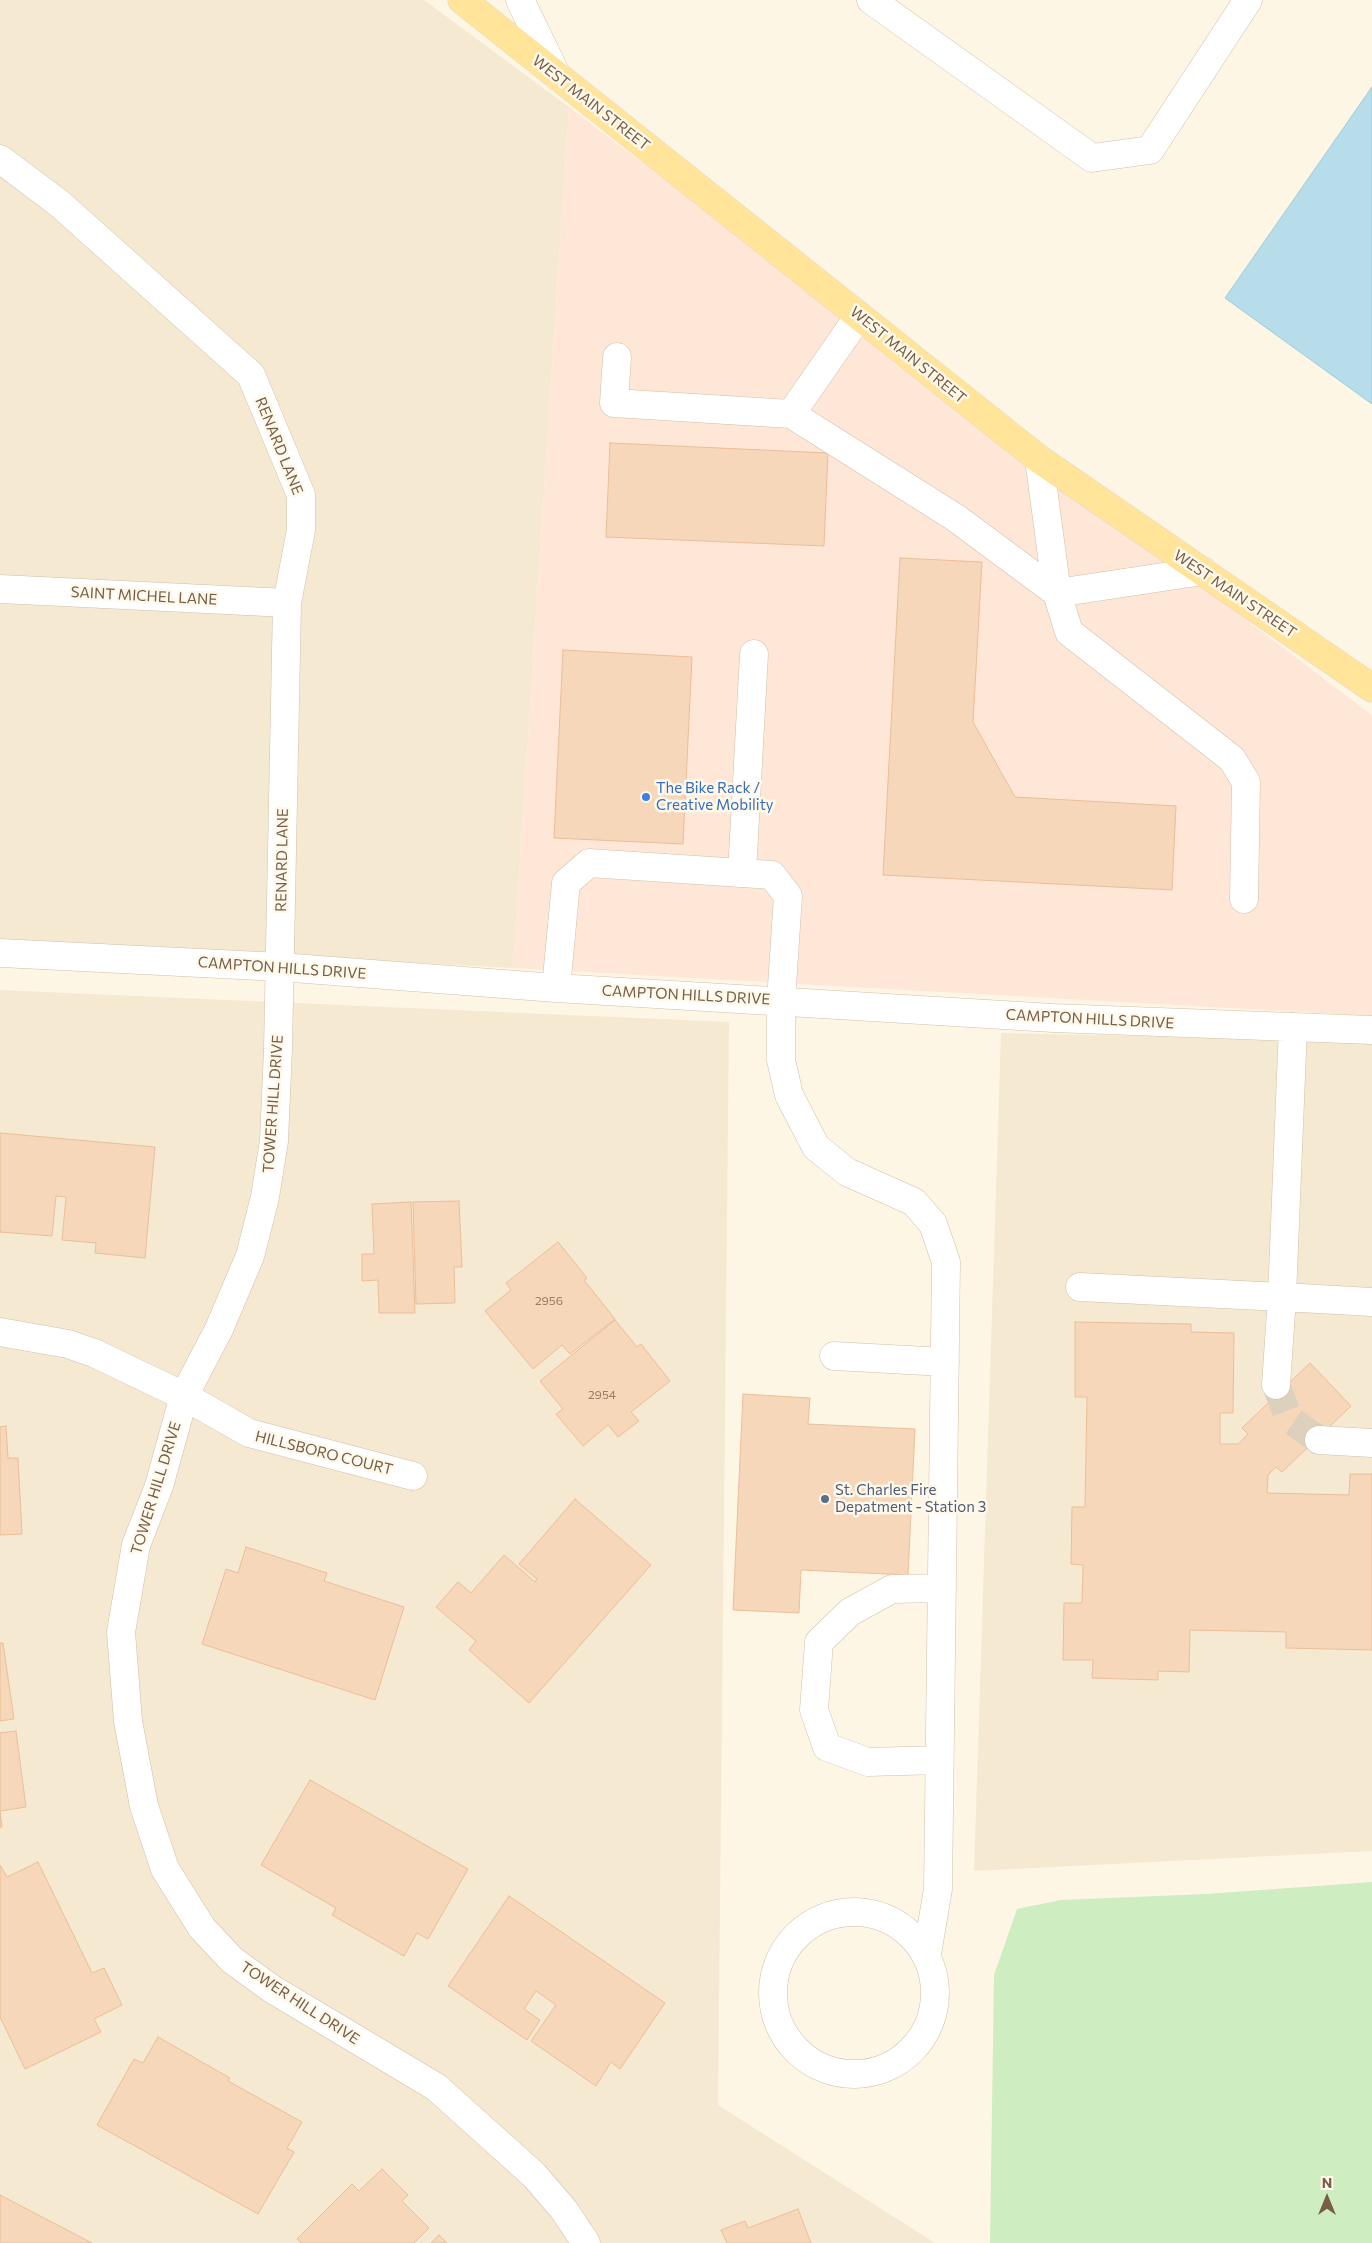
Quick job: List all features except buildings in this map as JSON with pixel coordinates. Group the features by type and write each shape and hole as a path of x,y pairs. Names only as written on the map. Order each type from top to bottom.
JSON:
{"main road":[{"name":"WEST MAIN STREET","path":"462,0 1039,459 1372,688"}],"street":[{"path":"520,0 557,76"},
{"path":"871,0 1092,158 1150,150 1248,0"},
{"name":"RENARD LANE","path":"0,159 60,204 251,375 301,495 301,530 287,603 280,967"},
{"path":"791,414 860,316"},
{"path":"617,357 614,403 791,414 956,518 1057,593 1203,572"},
{"path":"1039,459 1057,593 1069,632 1232,759 1246,782 1244,898"},
{"name":"SAINT MICHEL LANE","path":"0,589 287,603"},
{"path":"742,873 754,654"},
{"path":"556,988 566,883 589,863 772,875 788,896 781,1001 781,1060 789,1095 816,1147 848,1172 914,1202 933,1224 946,1262 938,1889 926,1954 936,1980 935,2009 925,2035 907,2056 882,2070 855,2075 827,2071 802,2057 785,2038 775,2014 772,1988 778,1962 791,1940 812,1923 836,1913 862,1912 887,1918 909,1932 926,1954"},
{"name":"CAMPTON HILLS DRIVE","path":"0,953 280,967 556,988 1054,1018 1372,1030"},
{"name":"TOWER HILL DRIVE","path":"280,967 274,1141 265,1197 250,1256 220,1329 184,1396 159,1486 136,1545 121,1632 128,1721 144,1806 165,1870 202,1928 232,1960 272,1989 436,2088 534,2175 564,2210 586,2243"},
{"path":"1276,1385 1282,1297 1293,1027"},
{"path":"1080,1287 1372,1302"},
{"name":"HILLSBORO COURT","path":"0,1332 68,1344 94,1353 184,1396 249,1433 414,1476"},
{"path":"834,1356 945,1362"},
{"path":"1319,1440 1372,1443"},
{"path":"939,1760 868,1762 827,1747 814,1710 819,1642 850,1612 892,1589 942,1588"}],"shaded area":[{"path":"0,0 424,0 569,107 513,968 0,941"},
{"path":"569,107 1372,715 1372,1016 513,968"},
{"path":"0,990 729,1022 718,2105 935,2243 0,2243"},
{"path":"1001,1033 1372,1041 1372,1851 974,1871"}],"green space":[{"path":"1372,1882 1372,2243 990,2243 994,1975 1017,1909 1061,1900 1206,1894"}],"water":[{"path":"1372,87 1372,404 1225,298"}],"tunnel":[{"path":"1276,1385 1289,1419 1319,1440"}],"place":[{"name":"The Bike Rack / Creative Mobility","path":"646,797"},
{"name":"St. Charles Fire Depatment - Station 3","path":"825,1499"}]}
